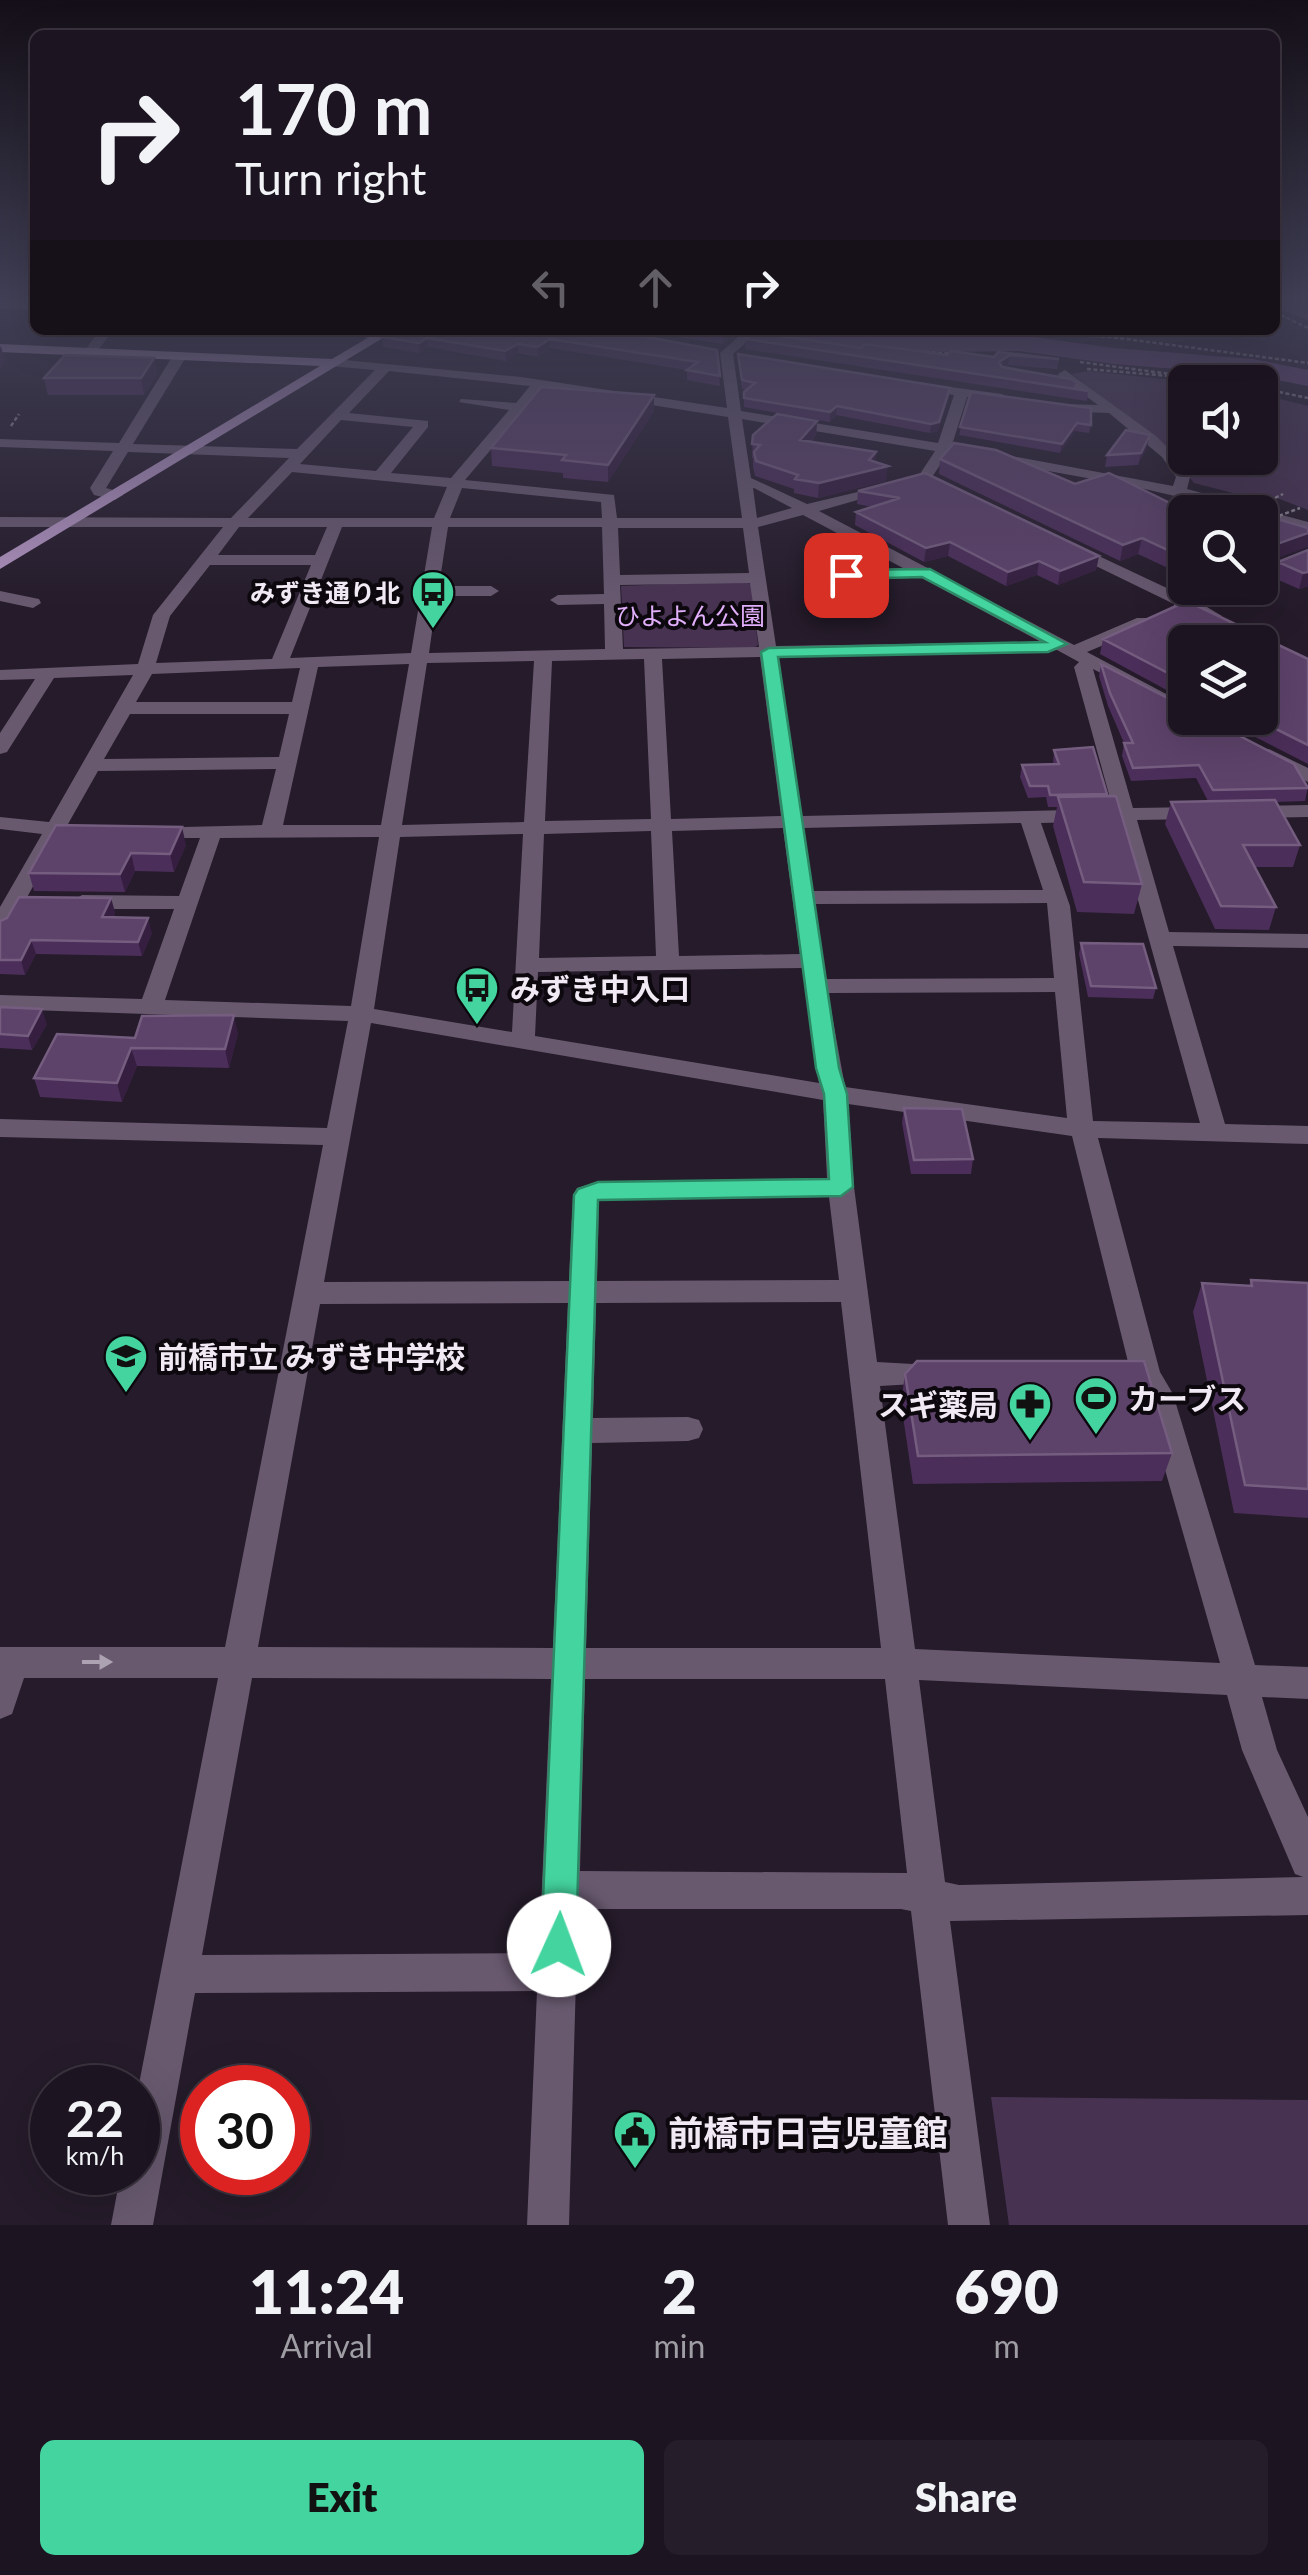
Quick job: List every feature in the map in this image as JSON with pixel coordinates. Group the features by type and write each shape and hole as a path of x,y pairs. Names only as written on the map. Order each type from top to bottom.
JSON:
{"main road":[{"path":"0,564 271,402"}],"street":[{"path":"116,494 99,492 98,488 151,402"},
{"path":"0,926 24,901 53,832 145,670 158,623 236,521 339,416 358,402"},
{"path":"466,402 517,407"},
{"path":"132,2225 361,1014 441,521 456,484 522,402"},
{"path":"658,402 1177,491 1308,528"},
{"path":"733,402 796,822 812,961 828,1068 836,1094 841,1187 969,2225"},
{"path":"0,522 750,522 807,511 925,477 944,448 959,402"},
{"path":"1102,402 1177,464 1184,479 1177,491"},
{"path":"1051,406 1111,409"},
{"path":"339,416 423,424 380,476"},
{"path":"0,443 300,454"},
{"path":"287,467 606,497 611,502 614,655"},
{"path":"925,477 942,486"},
{"path":"744,481 755,482 1168,701"},
{"path":"279,664 337,521"},
{"path":"1046,536 1168,594"},
{"path":"1278,566 1308,554"},
{"path":"205,560 321,560"},
{"path":"846,575 925,572"},
{"path":"612,580 758,578"},
{"path":"430,591 491,592"},
{"path":"0,596 33,603"},
{"path":"558,600 613,599"},
{"path":"0,675 420,658 1066,647 1185,605"},
{"path":"1190,605 1222,620"},
{"path":"653,654 668,963"},
{"path":"523,1041 544,656"},
{"path":"1093,661 1083,667 1215,1133"},
{"path":"271,832 310,663"},
{"path":"0,748 48,674"},
{"path":"124,708 301,708"},
{"path":"1252,747 1308,776"},
{"path":"91,765 288,764"},
{"path":"0,822 53,832 391,831 1308,811"},
{"path":"1029,817 1057,896 1077,1107 1146,1374 1158,1394 1242,1679 1245,1706 1260,1754 1308,1861"},
{"path":"151,1008 212,832"},
{"path":"804,898 1057,896"},
{"path":"24,901 187,903"},
{"path":"1160,939 1308,941"},
{"path":"529,965 812,961"},
{"path":"816,986 1065,984"},
{"path":"0,1002 361,1014 836,1094 1083,1128 1308,1134"},
{"path":"0,1128 338,1137"},
{"path":"548,2225 585,1200 591,1192 841,1187"},
{"path":"308,1293 854,1291"},
{"path":"864,1374 976,1374"},
{"path":"1108,1374 1146,1374"},
{"path":"577,1431 688,1429"},
{"path":"0,1703 6,1662 900,1664 1308,1683"},
{"path":"561,1890 901,1890 959,1904 1308,1896"},
{"path":"179,1974 558,1972"}],"path":[{"path":"1278,496 1283,494"},
{"path":"1278,517 1300,508"}],"green space":[{"path":"1108,402 1168,402 1168,450 1164,445"},
{"path":"1278,402 1308,406 1308,510 1278,498 1278,495 1240,495 1194,483 1188,475 1278,475"},
{"name":"ひよよん公園","path":"743,581 751,584 758,645 754,648 624,647 621,586"},
{"path":"991,2097 1308,2100 1308,2225 1009,2225"}],"building":[{"path":"529,402 650,402 608,465 562,460 566,455 491,448"},
{"path":"768,402 946,402 939,422 931,424 837,406 830,412"},
{"path":"968,402 1045,402 1091,408 1091,425 1077,423 1062,444 960,427"},
{"path":"777,414 817,421 800,440 876,452 869,460 888,466 819,483 795,479 798,475 756,461 754,452 760,445 752,444 753,435"},
{"path":"1126,430 1150,435 1141,453 1107,455"},
{"path":"954,443 996,450 1075,484 1109,473 1168,502 1168,550 1142,538 1123,545 940,459"},
{"path":"925,473 1099,556 1060,571 1039,561 1008,572 950,542 926,548 856,512 900,498 858,491"},
{"path":"1278,519 1308,528 1308,533 1278,544"},
{"path":"1308,550 1308,572 1278,562"},
{"path":"1178,605 1195,605 1237,625 1168,625 1168,673 1103,639"},
{"path":"1278,645 1308,659 1308,745 1278,730"},
{"path":"1101,664 1168,698 1168,735 1238,735 1294,764 1308,788 1213,790 1199,765 1133,768 1124,743 1133,743"},
{"path":"1093,747 1107,794 1050,795 1048,786 1030,786 1022,765 1059,764 1054,750"},
{"path":"1116,796 1142,884 1084,882 1058,797"},
{"path":"1275,800 1300,845 1243,845 1276,907 1221,906 1171,802"},
{"path":"56,825 182,827 170,854 131,853 120,874 29,873"},
{"path":"19,897 111,898 102,917 148,918 138,942 31,940 21,960 0,960 0,921 7,918"},
{"path":"1081,943 1143,944 1156,988 1091,986"},
{"path":"0,1007 42,1009 28,1036 0,1034"},
{"path":"234,1015 225,1049 131,1048 117,1083 34,1078 57,1034 135,1038 142,1016"},
{"path":"904,1108 962,1109 973,1159 914,1160"},
{"path":"1251,1280 1308,1283 1308,1489 1245,1485 1202,1283 1252,1286"},
{"name":"スギ薬局","path":"917,1361 1144,1361 1172,1453 918,1456 905,1374"}],"place":[{"name":"みずき通り北","path":"433,630"},
{"name":"みずき中入口","path":"477,1026"},
{"name":"前橋市立 みずき中学校","path":"126,1394"},
{"name":"カーブス","path":"1096,1436"},
{"name":"スギ薬局","path":"1030,1442"},
{"name":"前橋市日吉児童館","path":"635,2170"}],"route":[{"path":"559,1945 586,1195 598,1190 841,1187 836,1094 828,1068 769,652 1060,644 925,572 846,575"}]}
